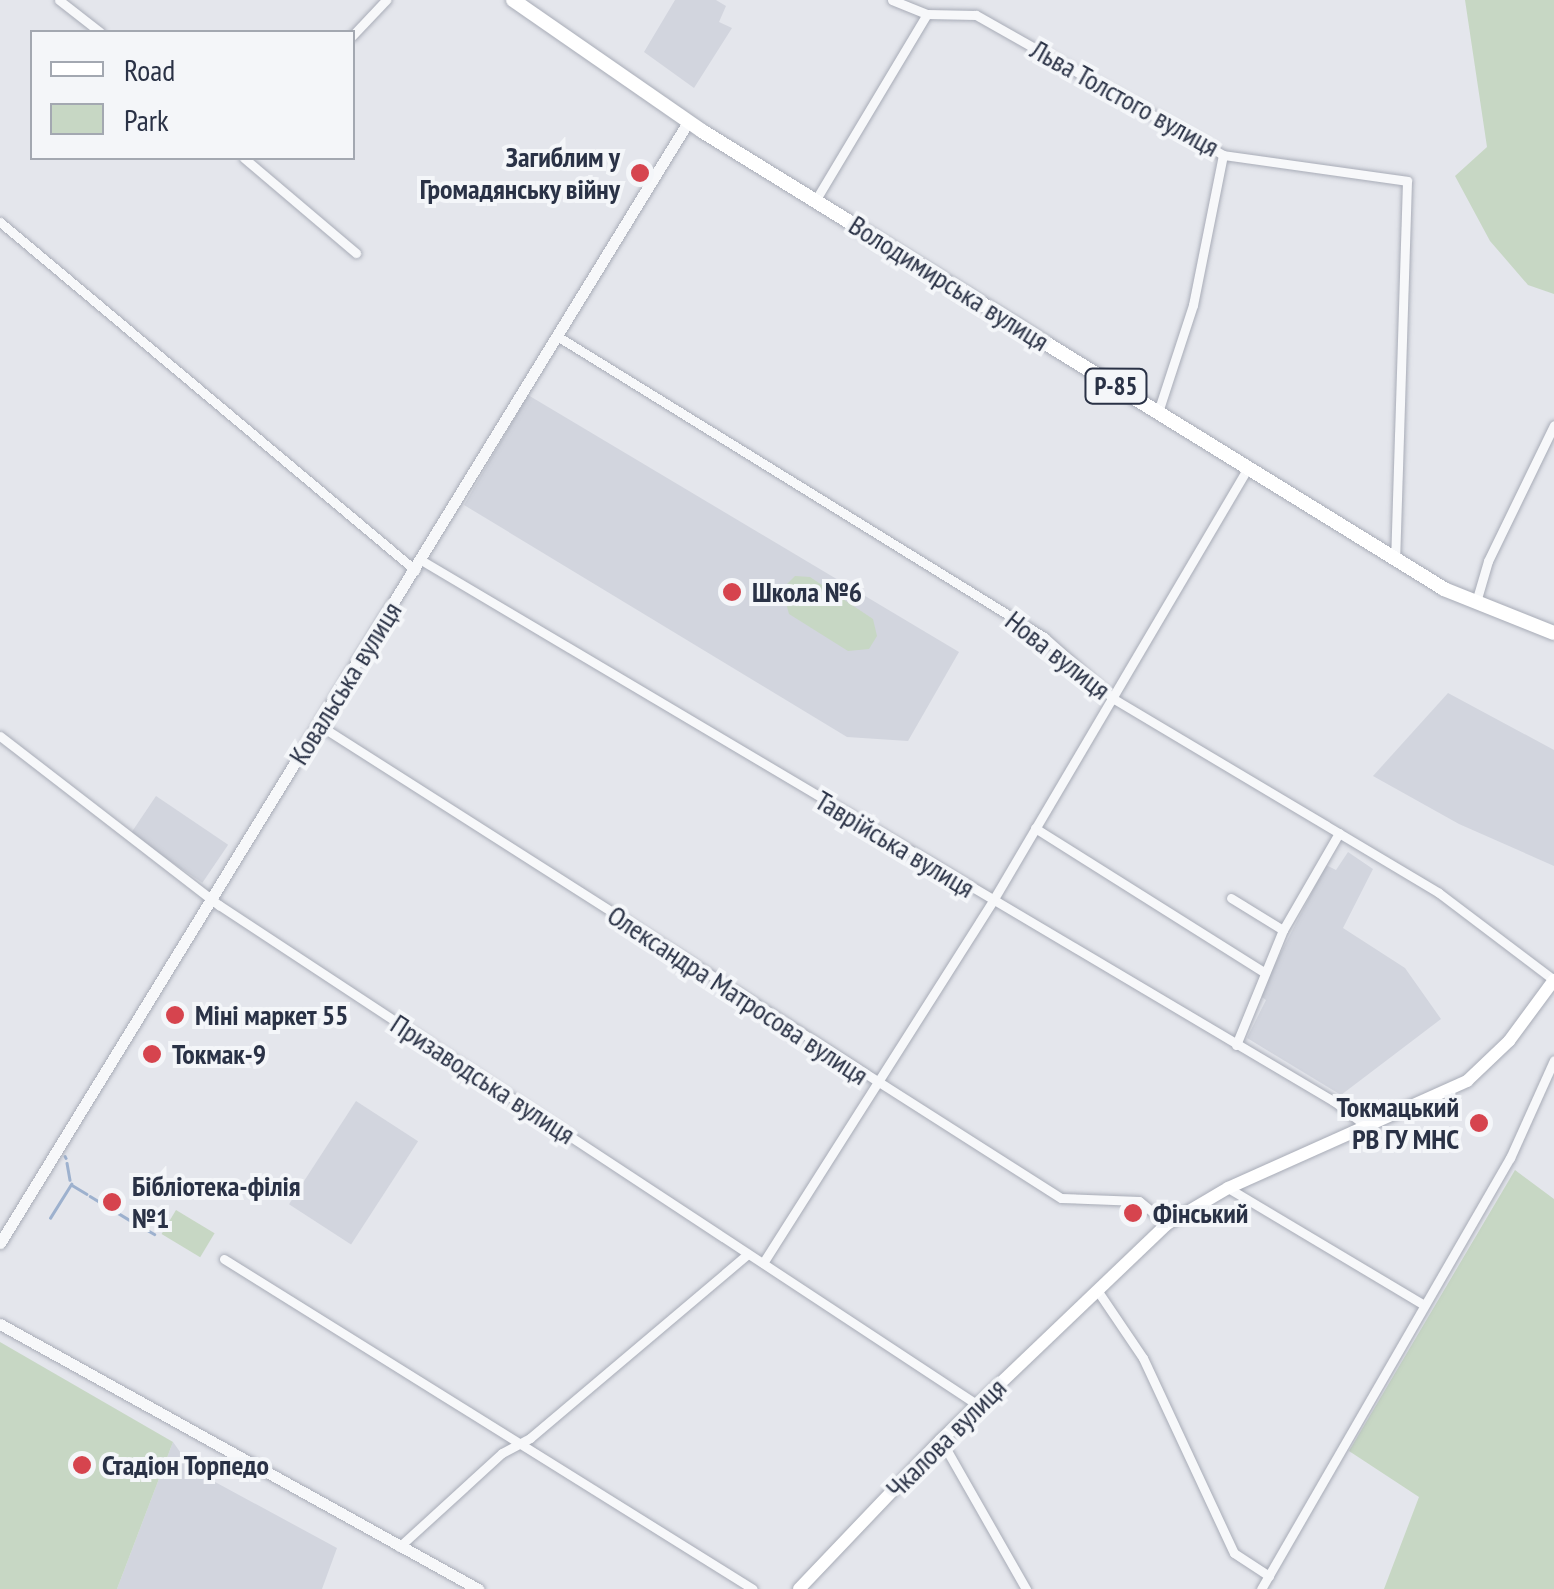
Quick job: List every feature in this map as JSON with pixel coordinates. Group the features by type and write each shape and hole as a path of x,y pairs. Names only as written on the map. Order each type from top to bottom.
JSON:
{"main road":[{"name":"Володимирська вулиця","path":"514,0 688,122 1395,558 1476,602 1554,633"},
{"name":"Чкалова вулиця","path":"799,1589 941,1440 1167,1224 1228,1188 1369,1128 1490,1064 1554,980"}],"street":[{"path":"58,0 97,30"},
{"path":"355,33 386,0"},
{"name":"Льва Толстого вулиця","path":"892,0 927,14 976,15 1223,155 1407,180 1395,558"},
{"path":"815,201 927,14"},
{"name":"Ковальська вулиця","path":"0,1243 688,122"},
{"path":"1158,412 1193,305 1223,155"},
{"path":"246,160 356,253"},
{"name":"Таврійська вулиця","path":"0,222 418,565 1236,1044 1369,1128"},
{"name":"Нова вулиця","path":"557,336 1044,637 1114,699 1439,893 1554,980"},
{"path":"1476,602 1488,562 1554,425"},
{"path":"763,1262 991,902 1248,467"},
{"name":"Олександра Матросова вулиця","path":"320,725 876,1084 1061,1198 1139,1201 1167,1224"},
{"name":"Призаводська вулиця","path":"0,736 211,899 978,1404"},
{"path":"1034,828 1264,972"},
{"path":"1236,1044 1284,930 1339,833"},
{"path":"1231,898 1284,930"},
{"path":"1261,1589 1510,1158 1554,1060"},
{"path":"1228,1188 1424,1305"},
{"path":"398,1548 518,1442 748,1254"},
{"path":"224,1259 753,1589"},
{"path":"1098,1290 1144,1358 1234,1552 1269,1576"},
{"path":"0,1324 478,1589"},
{"path":"941,1440 1026,1589"}],"shaded area":[{"path":"675,0 716,0 726,6 719,22 732,28 694,88 644,52"},
{"name":"Школа №6","path":"528,395 959,652 908,741 847,737 464,505"},
{"path":"1448,693 1554,750 1554,866 1459,824 1373,776"},
{"path":"156,796 228,845 202,883 130,834"},
{"path":"1348,852 1373,869 1343,928 1405,968 1441,1019 1341,1095 1247,1038 1266,1000 1259,995 1326,865 1336,870"},
{"path":"356,1101 418,1141 351,1244 289,1204"},
{"path":"173,1442 193,1470 337,1548 322,1589 117,1589"}],"green space":[{"path":"1465,0 1554,0 1554,294 1528,285 1490,241 1455,176 1487,147"},
{"path":"795,576 810,577 873,619 877,636 869,649 848,651 789,614 782,589"},
{"path":"1515,1170 1554,1199 1554,1589 1384,1589 1419,1497 1349,1451"},
{"path":"176,1210 215,1233 200,1257 162,1234"},
{"name":"Стадіон Торпедо","path":"0,1342 173,1442 117,1589 0,1589"}],"waterway":[{"path":"67,1163 70,1180"},
{"path":"50,1218 71,1184"},
{"path":"72,1185 87,1194"},
{"path":"90,1196 133,1222"},
{"path":"137,1224 154,1234"}],"place":[{"name":"Загиблим у Громадянську війну","path":"640,173"},
{"name":"Школа №6","path":"732,592"},
{"name":"Міні маркет 55","path":"175,1015"},
{"name":"Токмак-9","path":"152,1054"},
{"name":"Токмацький РВ ГУ МНС","path":"1479,1123"},
{"name":"Бібліотека-філія №1","path":"112,1202"},
{"name":"Фінський","path":"1133,1213"},
{"name":"Стадіон Торпедо","path":"82,1465"}]}
